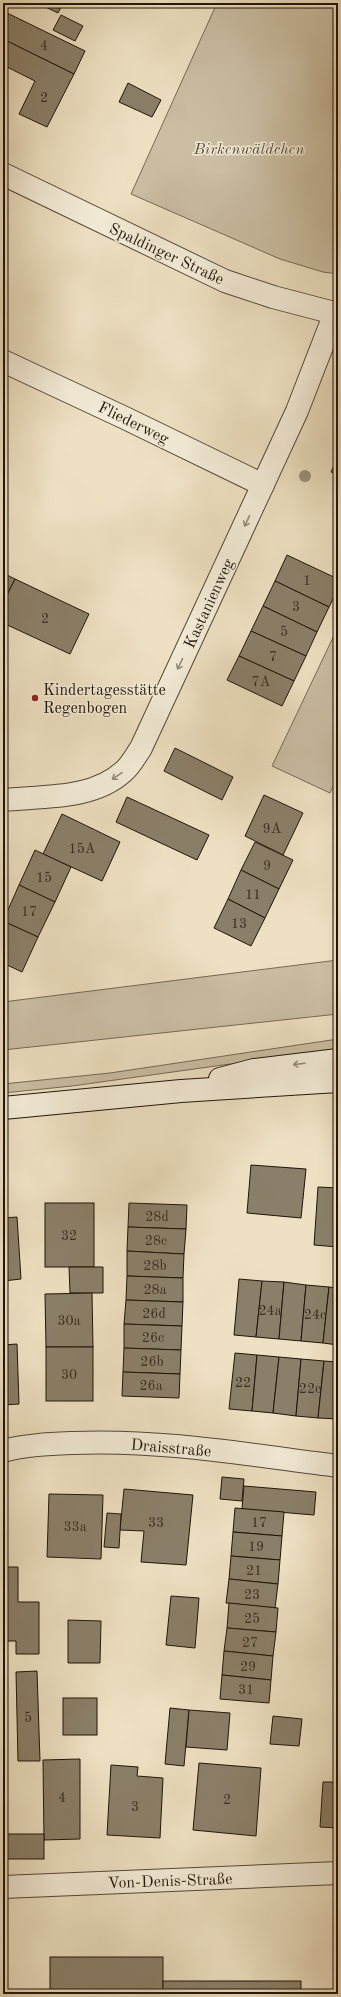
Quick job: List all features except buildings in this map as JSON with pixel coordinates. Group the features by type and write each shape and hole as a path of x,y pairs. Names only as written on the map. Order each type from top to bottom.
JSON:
{"street":[{"name":"Spaldinger Straße","path":"3,174 225,281 273,297 336,313"},
{"name":"Kastanienweg","path":"3,800 82,792 106,784 125,770 141,748 297,411 336,313"},
{"name":"Fliederweg","path":"3,361 263,485"},
{"path":"181,1091 254,1070 338,1060"},
{"path":"3,1108 181,1091 338,1081"},
{"name":"Draisstraße","path":"3,1451 43,1445 105,1442 136,1443 338,1466"},
{"name":"Von-Denis-Straße","path":"3,1887 338,1873"}],"green space":[{"name":"Birkenwäldchen","path":"217,3 338,3 338,274 323,272 280,259 131,194"},
{"path":"338,627 338,776 330,793 272,766"},
{"path":"338,960 338,1014 3,1050 3,1002"},
{"path":"338,1039 338,1049 72,1086 3,1093 3,1084 110,1073"}],"place":[{"name":"Kindertagesstätte Regenbogen","path":"35,698"}]}
